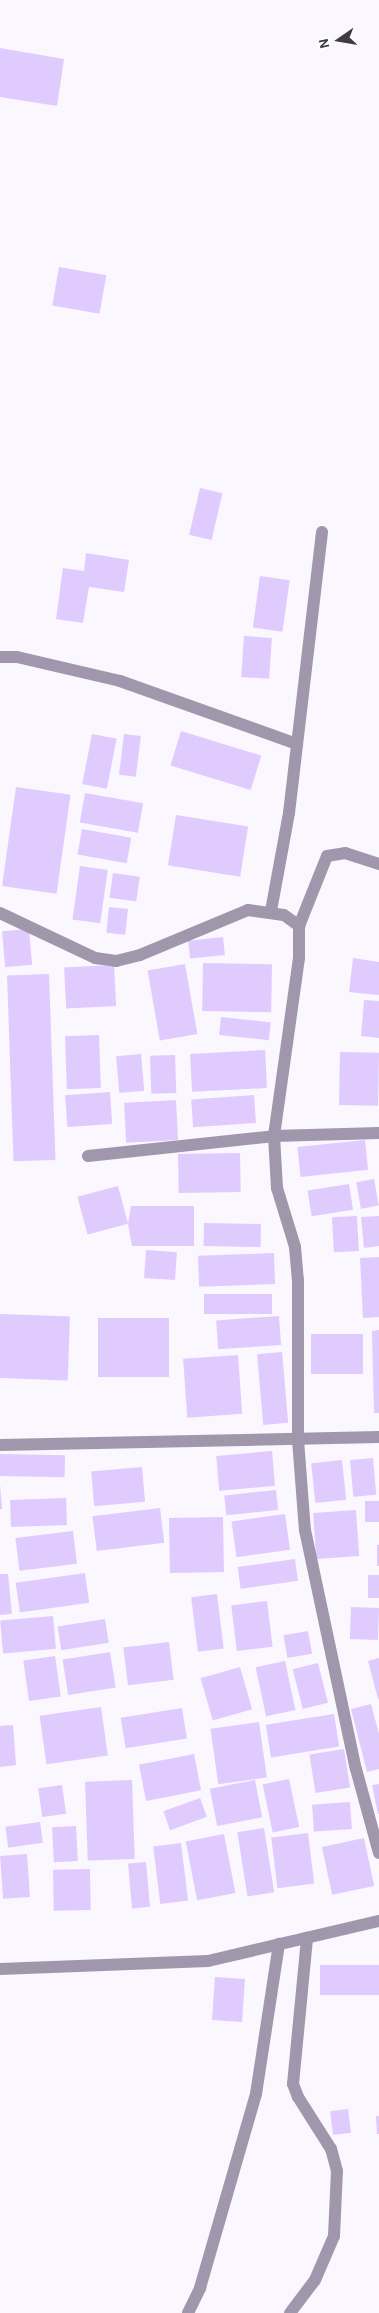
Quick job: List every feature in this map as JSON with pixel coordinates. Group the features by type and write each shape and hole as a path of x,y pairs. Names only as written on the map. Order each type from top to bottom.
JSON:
{"street":[{"path":"271,911 289,813 322,532"},
{"path":"0,657 18,658 120,681 297,744"},
{"path":"379,864 345,853 327,856 299,926 299,958 274,1136 277,1188 294,1247 298,1280 298,1440 305,1530 356,1769 379,1853"},
{"path":"0,913 94,958 116,961 140,955 248,910 271,911 284,915 299,926"},
{"path":"88,1156 274,1136 379,1133"},
{"path":"0,1444 298,1440 379,1437"},
{"path":"0,1969 208,1961 379,1920"},
{"path":"290,2313 315,2280 329,2252 334,2236 337,2180 331,2149 298,2097 294,2084 307,1938"},
{"path":"188,2313 200,2288 256,2094 279,1944"}],"building":[{"path":"0,48 64,59 57,106 0,97"},
{"path":"59,267 106,275 99,314 52,305"},
{"path":"200,488 222,493 212,540 189,535"},
{"path":"86,553 129,560 124,592 89,587 83,623 56,619 63,568 84,571"},
{"path":"260,576 290,580 282,632 253,627"},
{"path":"244,636 272,638 269,679 241,677"},
{"path":"181,731 261,756 251,790 170,765"},
{"path":"92,734 117,739 107,789 82,784"},
{"path":"124,734 141,736 136,777 119,775"},
{"path":"16,787 70,795 57,894 2,886"},
{"path":"85,793 143,803 138,833 80,823"},
{"path":"176,815 248,826 240,877 168,865"},
{"path":"82,829 131,838 127,863 77,855"},
{"path":"80,866 108,870 100,923 72,919"},
{"path":"113,873 140,877 136,902 110,898"},
{"path":"109,907 128,909 125,935 106,933"},
{"path":"29,929 32,965 5,967 2,931"},
{"path":"223,937 225,955 190,959 188,941"},
{"path":"353,958 379,962 379,995 349,992"},
{"path":"203,963 272,964 271,1012 202,1011"},
{"path":"185,964 197,1034 160,1041 148,971"},
{"path":"114,965 116,1006 66,1009 64,968"},
{"path":"49,974 55,1160 14,1161 7,975"},
{"path":"364,1000 379,1001 379,1038 361,1036"},
{"path":"221,1017 271,1022 269,1040 219,1035"},
{"path":"99,1035 101,1088 67,1089 65,1036"},
{"path":"265,1050 267,1088 192,1092 190,1054"},
{"path":"340,1052 379,1053 378,1106 339,1105"},
{"path":"141,1054 144,1091 119,1093 116,1056"},
{"path":"175,1055 176,1093 151,1094 150,1056"},
{"path":"110,1092 112,1124 67,1127 65,1095"},
{"path":"254,1095 256,1123 193,1127 191,1099"},
{"path":"176,1100 178,1140 126,1143 124,1103"},
{"path":"365,1140 368,1170 301,1177 297,1147"},
{"path":"240,1153 241,1192 179,1193 178,1154"},
{"path":"374,1179 379,1206 361,1209 356,1182"},
{"path":"349,1184 353,1210 312,1216 308,1191"},
{"path":"118,1186 128,1224 88,1235 77,1197"},
{"path":"131,1206 194,1206 194,1246 132,1246 128,1224"},
{"path":"357,1216 359,1251 334,1252 332,1217"},
{"path":"379,1216 379,1246 364,1248 361,1217"},
{"path":"204,1223 261,1224 261,1247 204,1246"},
{"path":"146,1250 177,1252 175,1280 144,1278"},
{"path":"274,1253 275,1284 199,1287 198,1256"},
{"path":"379,1257 379,1317 363,1318 360,1258"},
{"path":"204,1294 272,1294 272,1314 204,1314"},
{"path":"0,1314 70,1316 68,1380 0,1378"},
{"path":"279,1316 281,1345 218,1349 216,1320"},
{"path":"98,1318 169,1318 169,1377 98,1377"},
{"path":"379,1330 379,1413 374,1413 372,1331"},
{"path":"311,1334 363,1334 363,1374 311,1374"},
{"path":"282,1352 288,1423 263,1425 257,1354"},
{"path":"238,1355 242,1414 187,1418 183,1359"},
{"path":"272,1451 275,1486 219,1491 216,1456"},
{"path":"0,1454 65,1455 65,1477 0,1476"},
{"path":"373,1458 376,1495 353,1497 350,1460"},
{"path":"342,1460 346,1500 315,1503 311,1463"},
{"path":"142,1467 145,1502 94,1506 91,1471"},
{"path":"0,1484 2,1509 0,1509"},
{"path":"276,1490 278,1510 226,1515 224,1495"},
{"path":"66,1498 67,1525 11,1527 10,1500"},
{"path":"365,1501 379,1501 379,1522 365,1522"},
{"path":"160,1508 164,1543 97,1551 93,1516"},
{"path":"356,1510 359,1556 316,1559 313,1513"},
{"path":"285,1514 290,1550 237,1557 232,1522"},
{"path":"223,1517 224,1572 170,1573 169,1518"},
{"path":"73,1531 77,1564 19,1571 15,1538"},
{"path":"377,1545 379,1545 379,1566 377,1566"},
{"path":"295,1559 298,1581 241,1589 238,1567"},
{"path":"85,1573 89,1603 20,1612 16,1583"},
{"path":"0,1574 8,1574 12,1614 0,1615"},
{"path":"368,1575 379,1575 379,1598 368,1598"},
{"path":"217,1594 224,1649 198,1652 191,1597"},
{"path":"267,1601 273,1647 237,1651 231,1605"},
{"path":"351,1607 379,1608 378,1640 350,1639"},
{"path":"53,1616 56,1649 3,1653 0,1621"},
{"path":"105,1619 109,1643 61,1650 58,1627"},
{"path":"308,1631 312,1654 287,1658 283,1635"},
{"path":"169,1642 174,1680 128,1685 123,1648"},
{"path":"110,1652 116,1688 68,1695 63,1660"},
{"path":"55,1656 61,1697 29,1701 23,1660"},
{"path":"379,1658 379,1699 378,1699 368,1661"},
{"path":"285,1661 295,1710 266,1716 256,1667"},
{"path":"318,1663 328,1703 303,1709 293,1669"},
{"path":"240,1667 252,1709 213,1721 201,1678"},
{"path":"371,1704 379,1734 379,1769 367,1772 351,1709"},
{"path":"101,1707 108,1756 46,1764 40,1716"},
{"path":"182,1708 187,1739 126,1748 121,1718"},
{"path":"334,1714 339,1747 271,1757 266,1725"},
{"path":"259,1722 267,1777 218,1784 210,1729"},
{"path":"13,1725 16,1765 0,1767 0,1726"},
{"path":"344,1749 350,1788 316,1793 309,1754"},
{"path":"194,1754 201,1790 146,1801 139,1765"},
{"path":"289,1779 299,1827 273,1833 263,1785"},
{"path":"132,1780 135,1859 88,1861 85,1782"},
{"path":"255,1780 262,1817 217,1826 210,1789"},
{"path":"379,1784 379,1814 378,1814 372,1785"},
{"path":"62,1785 66,1814 42,1817 38,1788"},
{"path":"200,1798 207,1817 170,1830 163,1811"},
{"path":"350,1802 352,1829 314,1832 312,1805"},
{"path":"40,1822 43,1843 8,1848 5,1827"},
{"path":"76,1826 78,1861 54,1862 52,1827"},
{"path":"264,1828 274,1892 248,1896 237,1832"},
{"path":"308,1833 314,1884 277,1888 271,1838"},
{"path":"224,1834 235,1893 197,1900 186,1841"},
{"path":"364,1838 374,1886 332,1895 322,1847"},
{"path":"181,1843 188,1901 160,1904 153,1846"},
{"path":"27,1854 30,1897 3,1899 0,1856"},
{"path":"146,1862 150,1907 132,1908 128,1864"},
{"path":"90,1869 91,1910 54,1911 53,1870"},
{"path":"320,1965 379,1965 379,1995 320,1995"},
{"path":"215,1977 245,1979 242,2022 212,2020"},
{"path":"348,2109 351,2133 333,2135 330,2111"},
{"path":"376,2116 379,2116 379,2134 377,2134"}]}
